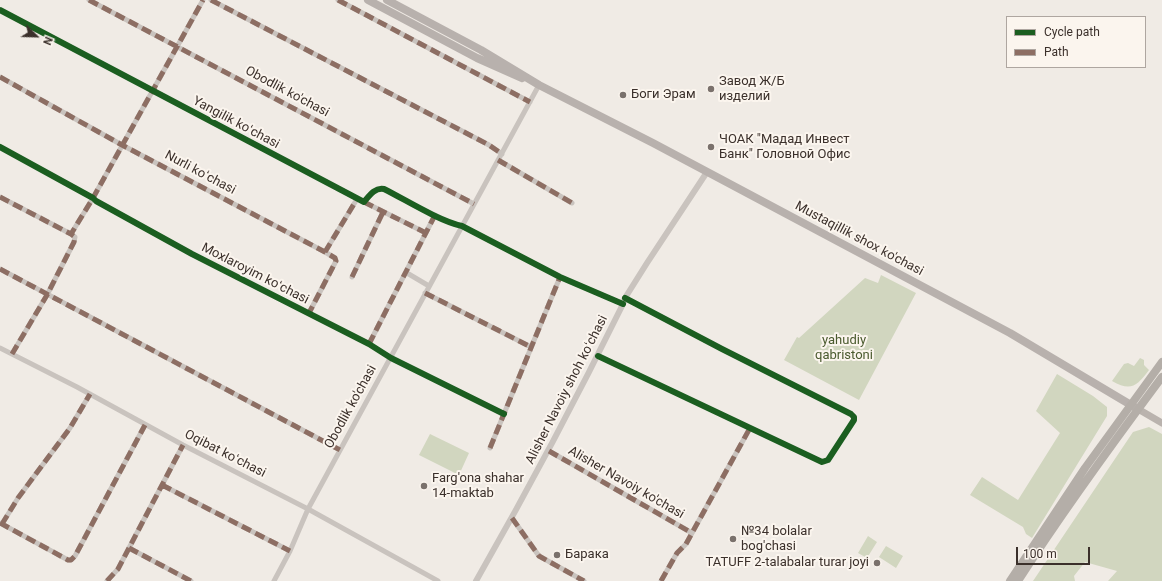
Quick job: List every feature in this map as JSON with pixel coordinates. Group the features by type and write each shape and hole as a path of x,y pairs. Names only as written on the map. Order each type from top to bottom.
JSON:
{"highway":[{"path":"1010,581 1084,468 1162,362"},
{"path":"1018,581 1082,485 1162,377"}],"main road":[{"name":"Mustaqillik shox ko'chasi","path":"368,0 477,58 510,74 539,85"},
{"name":"Mustaqillik shox ko'chasi","path":"387,0 481,50 539,85 707,172 1010,333 1162,423"}],"street":[{"name":"Obodlik ko'chasi","path":"89,0 177,48 474,204"},
{"path":"71,234 93,198 203,0"},
{"path":"211,0 489,145 502,154"},
{"path":"338,0 530,102"},
{"name":"Yangilik koʻchasi","path":"0,10 357,199 426,233"},
{"name":"Nurli koʻchasi","path":"0,77 122,145 335,258 336,261 309,313"},
{"name":"Obodlik ko'chasi","path":"274,581 290,551 308,509 539,85"},
{"name":"Moxlaroyim koʻchasi","path":"0,147 192,254 369,344 391,358 504,414"},
{"path":"498,160 572,203"},
{"name":"Alisher Navoiy shoh koʻchasi","path":"476,581 549,451 598,356 624,301 647,262 707,172"},
{"path":"364,202 380,188 435,215 462,226 560,277 624,301 851,414 854,417 854,420 828,460 822,462 598,356"},
{"path":"0,197 71,234 75,239 47,295 12,354"},
{"path":"325,252 357,199"},
{"path":"352,277 383,212"},
{"path":"369,344 435,215"},
{"path":"0,269 340,450"},
{"path":"406,273 429,286"},
{"path":"490,448 560,277"},
{"path":"425,293 531,347"},
{"name":"Oqibat koʻchasi","path":"0,348 308,509 438,581"},
{"path":"90,394 70,428 1,523 68,560 71,560 76,556 145,424"},
{"name":"Alisher Navoiy ko'chasi","path":"661,581 677,553 686,544 750,428"},
{"path":"107,581 118,569 183,445"},
{"name":"Alisher Navoiy ko'chasi","path":"549,451 692,533"},
{"path":"162,485 290,551"},
{"path":"512,518 539,556 584,581"},
{"path":"129,548 191,581"}],"green space":[{"name":"yahudiy qabristoni","path":"881,275 916,293 859,400 784,360 797,337 799,338 865,278 878,283"},
{"path":"1140,358 1144,360 1144,365 1149,370 1141,380 1129,387 1112,381 1124,364 1128,363 1134,366"},
{"path":"1057,374 1093,396 1107,407 1107,416 1032,538 1026,534 1023,527 970,495 982,477 1018,500 1060,433 1036,411"},
{"path":"1149,427 1162,434 1162,581 1108,581 1117,571 1085,562 1074,576 1075,581 1033,581 1133,432"},
{"path":"430,434 469,453 459,475 419,455"},
{"path":"868,536 877,542 867,558 858,553"},
{"path":"886,546 903,556 896,568 879,557"}],"marked path":[{"path":"89,0 474,204"},
{"path":"12,354 47,295 74,242 75,237 71,234 93,198 203,0"},
{"path":"211,0 489,145 502,154"},
{"path":"338,0 530,102"},
{"path":"0,77 122,145 335,258 336,261 309,313"},
{"path":"498,160 572,203"},
{"path":"0,197 71,234"},
{"path":"325,252 357,199"},
{"path":"364,202 426,233"},
{"path":"352,277 383,212"},
{"path":"369,344 435,215"},
{"path":"0,269 340,450"},
{"path":"490,448 560,277"},
{"path":"425,293 531,347"},
{"path":"2,524 18,498 70,428 90,394"},
{"path":"0,523 68,560 71,560 75,556 145,425"},
{"path":"661,581 677,553 686,544 750,428"},
{"path":"107,581 118,569 183,445"},
{"path":"549,451 692,533"},
{"path":"162,485 290,551"},
{"path":"512,518 539,556 584,581"},
{"path":"129,548 191,581"}],"cycle path":[{"path":"0,10 364,202 378,189 384,189 443,220 462,226 560,277 623,304"},
{"path":"0,147 192,254 369,344 391,358 504,414"},
{"path":"598,356 822,462 828,460 854,420 854,417 851,414 625,298"}],"place":[{"name":"Завод Ж/Б изделий","path":"711,89"},
{"name":"Боги Эрам","path":"623,95"},
{"name":"ЧОАК \"Мадад Инвест Банк\" Головной Офис","path":"711,147"},
{"name":"Farg'ona shahar 14-maktab","path":"424,486"},
{"name":"№34 bolalar bog'chasi","path":"733,539"},
{"name":"Барака","path":"557,555"},
{"name":"TATUFF 2-talabalar turar joyi","path":"877,563"}]}
